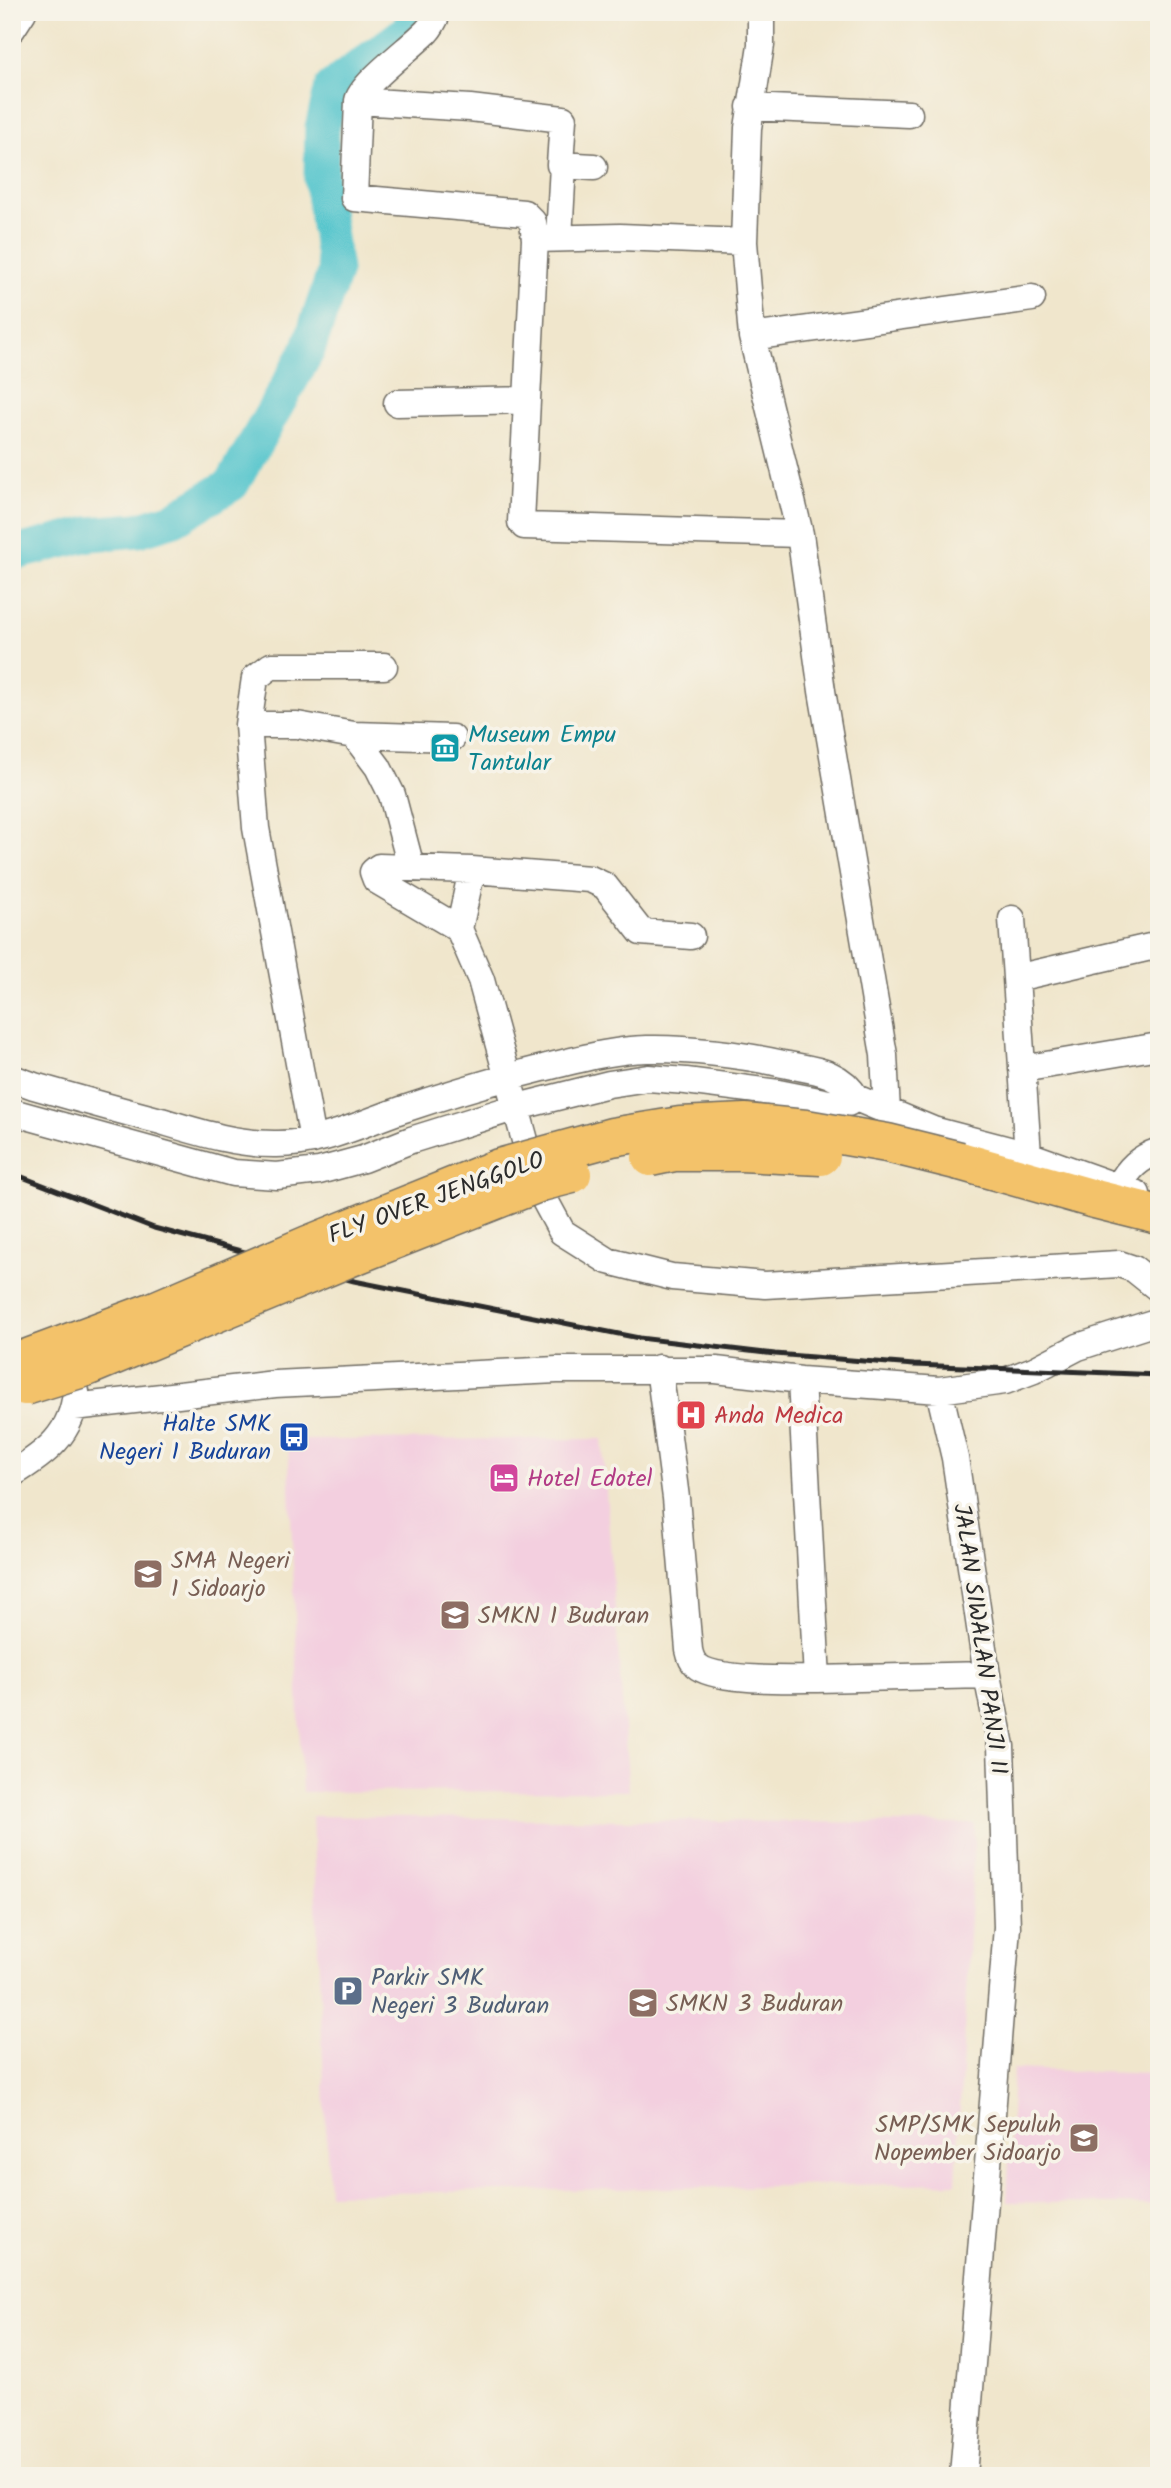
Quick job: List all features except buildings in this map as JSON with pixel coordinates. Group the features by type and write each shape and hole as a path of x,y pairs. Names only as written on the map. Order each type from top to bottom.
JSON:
{"highway":[{"name":"FLY OVER JENGGOLO","path":"14,1347 154,1311 307,1245 499,1168 612,1137 680,1126 745,1123 806,1129 887,1143 960,1174"},
{"name":"FLY OVER JENGGOLO","path":"12,1390 86,1367 541,1182 615,1163 675,1152 810,1154 881,1168 960,1174"},
{"path":"960,1174 1091,1198 1159,1215"},
{"path":"960,1174 1159,1239"}],"street":[{"path":"12,29 23,12"},
{"path":"438,12 430,28 361,92 358,101 354,198 524,213 547,238 677,238 744,242"},
{"path":"761,12 761,45 750,107 744,242 752,337 800,534 822,691 884,1055 887,1112"},
{"path":"358,101 470,108 563,119 560,165 594,167"},
{"path":"750,107 909,114"},
{"path":"563,165 547,238 527,400 521,522 524,526 800,534"},
{"path":"752,337 1032,298"},
{"path":"397,403 527,400"},
{"path":"313,1140 256,828 248,725 255,678 271,666 384,666"},
{"path":"248,725 297,725 354,734 452,738"},
{"path":"354,734 378,767 392,795 411,867"},
{"path":"459,929 376,880 373,872 379,867 411,867 598,881 605,886 641,932 691,936"},
{"path":"472,870 459,929 481,980 532,1167 552,1218 562,1232 608,1261 672,1277 765,1285 938,1277 1119,1264 1134,1269 1159,1289"},
{"path":"1012,919 1028,1155"},
{"path":"1016,978 1159,945"},
{"path":"1021,1069 1159,1046"},
{"path":"12,1078 238,1142 276,1144 313,1140 353,1129 401,1110 508,1077 596,1055 647,1049 761,1059 829,1074 842,1080 856,1098 887,1112 933,1130 1028,1155 1071,1172 1119,1186 1159,1207"},
{"path":"12,1112 233,1173 277,1176 319,1171 363,1159 411,1140 517,1107 610,1084 648,1078 778,1093 834,1104 848,1103 856,1098"},
{"path":"1119,1186 1127,1171 1136,1162 1159,1151"},
{"path":"75,1407 275,1384 557,1370 716,1370 801,1380 939,1390 1005,1381 1034,1370 1077,1347 1159,1321"},
{"path":"12,1474 45,1455 61,1435 75,1407 75,1378 71,1368 40,1349 14,1347"},
{"path":"659,1368 676,1499 689,1650 693,1663 702,1670 723,1675 776,1680 987,1675"},
{"path":"801,1380 817,1679"},
{"name":"JALAN SIWALAN PANJI II","path":"939,1390 955,1458 987,1675 1001,1746 1007,1927 963,2476"}],"shaded area":[{"name":"SMKN 1 Buduran","path":"602,1439 629,1791 302,1792 288,1440"},
{"name":"SMKN 3 Buduran","path":"312,1816 975,1824 956,2183 329,2194"},
{"name":"SMP/SMK Sepuluh Nopember Sidoarjo","path":"1013,2069 1159,2074 1159,2205 1007,2202"}],"waterway":[{"path":"12,551 19,552 89,534 138,530 174,519 232,484 308,350 335,270 321,180 322,128 332,87 409,30 415,12"}],"railway":[{"path":"12,1173 154,1228 354,1281 639,1338 775,1354 914,1365 1159,1375"}],"place":[{"name":"Museum Empu Tantular","path":"445,748"},
{"name":"Anda Medica","path":"691,1415"},
{"name":"Halte SMK Negeri 1 Buduran","path":"294,1437"},
{"name":"Hotel Edotel","path":"504,1478"},
{"name":"SMA Negeri 1 Sidoarjo","path":"148,1574"},
{"name":"SMKN 1 Buduran","path":"455,1615"},
{"name":"Parkir SMK Negeri 3 Buduran","path":"348,1991"},
{"name":"SMKN 3 Buduran","path":"643,2003"},
{"name":"SMP/SMK Sepuluh Nopember Sidoarjo","path":"1084,2138"}]}
